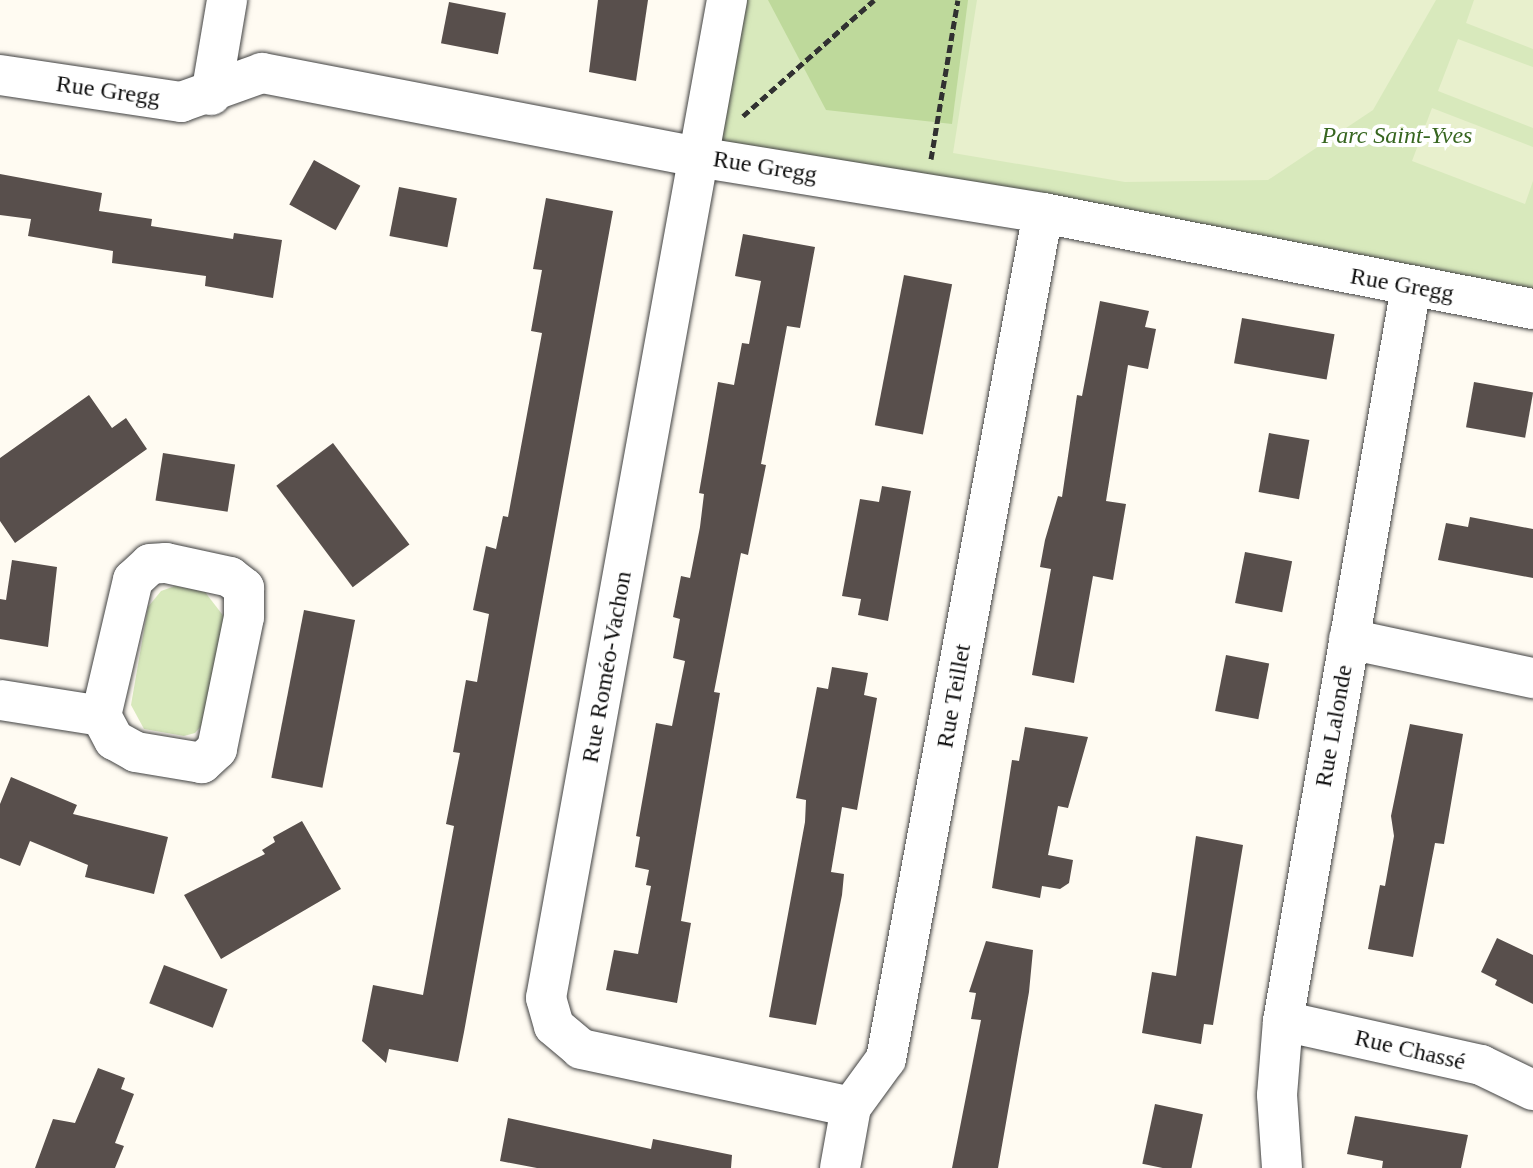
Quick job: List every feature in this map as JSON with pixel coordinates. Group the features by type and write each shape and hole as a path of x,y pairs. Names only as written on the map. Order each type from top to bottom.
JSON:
{"street":[{"path":"211,95 227,0"},
{"name":"Rue Roméo-Vachon","path":"727,0 546,998 554,1026 581,1049 851,1107"},
{"name":"Rue Gregg","path":"0,75 181,102 211,95 262,73 697,157 923,191 1043,213 1533,309"},
{"name":"Rue Teillet","path":"840,1168 851,1107 886,1059 1043,213"},
{"name":"Rue Lalonde","path":"1282,1168 1277,1095 1283,1021 1411,287"},
{"path":"166,563 230,577 244,588 244,617 217,749 202,763 136,752 114,740 101,716 139,569 166,563"},
{"path":"1349,639 1533,678"},
{"path":"0,700 101,716"},
{"name":"Rue Chassé","path":"1283,1021 1481,1065 1533,1090"}],"path":[{"path":"697,157 874,0"},
{"path":"923,191 958,0"}],"green space":[{"name":"Parc Saint-Yves","path":"733,0 1533,0 1533,300 706,146"},
{"path":"768,0 968,0 952,124 826,110"},
{"path":"977,0 1436,0 1373,110 1268,180 1125,182 953,153"},
{"path":"1474,0 1533,0 1533,49 1466,23"},
{"path":"1458,39 1533,67 1533,128 1438,91"},
{"path":"1432,108 1533,147 1533,181 1525,204 1412,161"},
{"path":"175,586 205,592 225,618 207,719 195,733 184,736 144,729 131,705 148,607 161,591"}],"building":[{"path":"598,0 648,0 636,81 589,72"},
{"path":"449,2 506,13 498,54 441,43"},
{"path":"314,160 360,186 336,230 289,205"},
{"path":"0,174 102,193 99,211 152,219 151,226 233,239 234,233 282,240 273,298 205,286 206,276 112,263 113,251 28,236 31,219 0,215"},
{"path":"399,187 457,198 447,247 389,236"},
{"path":"546,198 613,211 464,1032 458,1062 389,1049 386,1063 362,1041 373,985 423,995 454,826 446,824 460,753 453,752 466,680 477,682 489,614 473,610 486,546 496,549 503,516 508,517 542,333 531,331 542,270 533,269"},
{"path":"743,234 815,247 800,328 787,326 761,464 766,465 748,555 741,553 714,692 720,693 681,921 691,923 677,1003 606,990 614,950 638,954 651,886 646,885 649,870 635,867 640,837 636,836 656,723 672,726 685,661 673,658 680,619 673,617 681,576 690,578 700,527 704,494 699,493 718,382 734,385 742,343 749,344 761,281 735,276"},
{"path":"904,275 952,284 923,435 875,425"},
{"path":"1100,301 1149,311 1145,327 1156,329 1148,369 1128,365 1106,501 1126,504 1113,580 1093,576 1074,683 1032,675 1051,569 1040,567 1058,496 1062,497 1077,395 1082,396"},
{"path":"1242,318 1335,334 1327,380 1234,363"},
{"path":"1474,382 1533,392 1525,438 1466,427"},
{"path":"89,395 112,428 126,418 147,449 15,543 0,521 0,458"},
{"path":"1269,433 1309,440 1299,499 1259,492"},
{"path":"333,443 409,544 353,587 276,486"},
{"path":"163,453 235,464 228,512 155,500"},
{"path":"882,486 911,491 888,621 858,615 861,599 842,596 860,499 879,502"},
{"path":"1470,517 1533,529 1533,578 1438,560 1446,523 1468,527"},
{"path":"1245,552 1292,561 1282,612 1235,603"},
{"path":"12,560 57,567 48,647 0,639 0,599 6,600"},
{"path":"304,610 355,620 322,788 271,778"},
{"path":"1226,655 1269,663 1258,719 1215,711"},
{"path":"832,667 868,673 864,695 877,698 857,810 842,807 831,872 844,874 842,895 816,1025 769,1017 805,822 806,800 796,798 817,687 828,689"},
{"path":"1410,724 1463,734 1444,844 1435,843 1413,957 1368,949 1380,885 1385,886 1394,836 1391,816"},
{"path":"1025,727 1088,737 1068,808 1058,806 1048,855 1073,860 1069,883 1060,889 1042,886 1040,898 992,888 1012,760 1019,761"},
{"path":"11,777 77,805 73,814 168,837 154,894 85,877 88,865 30,841 20,866 0,858 0,804"},
{"path":"302,821 341,889 221,959 184,895 265,854 262,850 275,842 273,837"},
{"path":"1196,836 1243,845 1213,1025 1204,1024 1201,1044 1142,1033 1152,972 1176,976"},
{"path":"1497,938 1533,955 1533,1004 1495,985 1497,980 1481,972"},
{"path":"986,941 1033,950 1029,992 998,1168 952,1168 981,1020 971,1019 976,993 969,992"},
{"path":"164,965 227,989 213,1028 149,1003"},
{"path":"98,1068 125,1078 121,1089 134,1094 115,1143 124,1146 115,1168 35,1168 53,1119 75,1123"},
{"path":"1155,1104 1203,1114 1191,1168 1163,1168 1142,1164"},
{"path":"1355,1116 1468,1135 1461,1168 1382,1168 1383,1161 1347,1154"},
{"path":"508,1118 651,1149 653,1139 732,1155 731,1168 537,1168 500,1161"}]}
